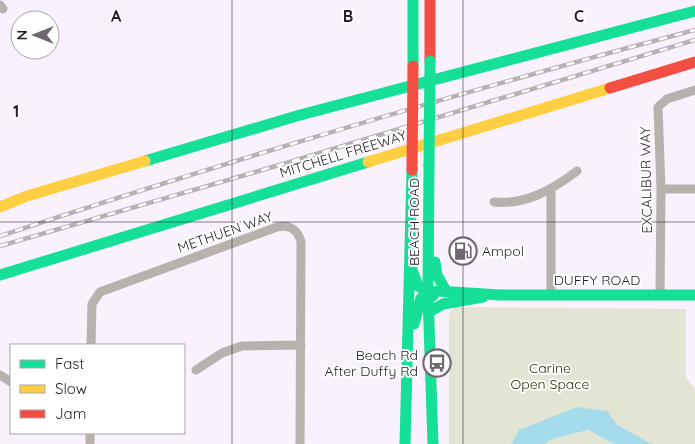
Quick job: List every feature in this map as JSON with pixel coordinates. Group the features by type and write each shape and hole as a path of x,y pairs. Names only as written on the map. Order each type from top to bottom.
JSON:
{"main road":[{"name":"BEACH ROAD","path":"405,444 412,170 413,0"},
{"name":"BEACH ROAD","path":"430,0 428,294 433,444"},
{"path":"0,206 27,196 300,115 695,11"},
{"name":"MITCHELL FREEWAY","path":"0,275 695,62"},
{"path":"429,196 437,275 446,291"},
{"path":"407,392 413,367 415,310 421,298 428,294 414,280 410,259"},
{"name":"DUFFY ROAD","path":"428,294 446,291 500,295 695,295"},
{"name":"DUFFY ROAD","path":"428,294 437,297 500,295"},
{"path":"429,312 443,304 483,297"}],"street":[{"name":"EXCALIBUR WAY","path":"660,294 661,189 659,105 667,98 695,90"},
{"path":"494,202 512,204 551,190 577,171"},
{"path":"661,189 695,190"},
{"path":"551,190 551,295"},
{"name":"METHUEN WAY","path":"91,344 92,304 100,292 281,226 294,230 301,242 300,444"},
{"path":"196,370 222,353 242,346 301,345"}],"green space":[{"name":"Carine Open Space","path":"455,307 686,309 686,377 695,389 695,444 449,444 449,314"}],"water":[{"path":"577,407 607,411 617,425 652,444 614,444 588,430 551,439 544,444 511,444 519,430"}],"railway":[{"path":"0,236 173,180 346,128 695,30"},
{"path":"0,246 283,164 695,40"}],"traffic: fast":[{"path":"413,0 413,66"},
{"path":"145,161 300,115 695,11"},
{"path":"429,165 430,61"},
{"path":"0,275 368,162"},
{"path":"429,165 428,294 433,444"},
{"path":"405,444 412,170"},
{"path":"435,262 437,275 446,291"},
{"path":"412,270 418,286 433,296"},
{"path":"414,324 421,298 437,291 500,295 695,295"},
{"path":"429,312 443,304 483,297"}],"traffic: slow":[{"path":"368,162 610,88"},
{"path":"0,207 27,196 145,161"}],"traffic: jam":[{"path":"430,0 430,61"},
{"path":"610,88 695,62"},
{"path":"412,170 413,66"}],"place":[{"name":"Ampol","path":"463,251"},
{"name":"Beach Rd After Duffy Rd","path":"437,363"}]}
